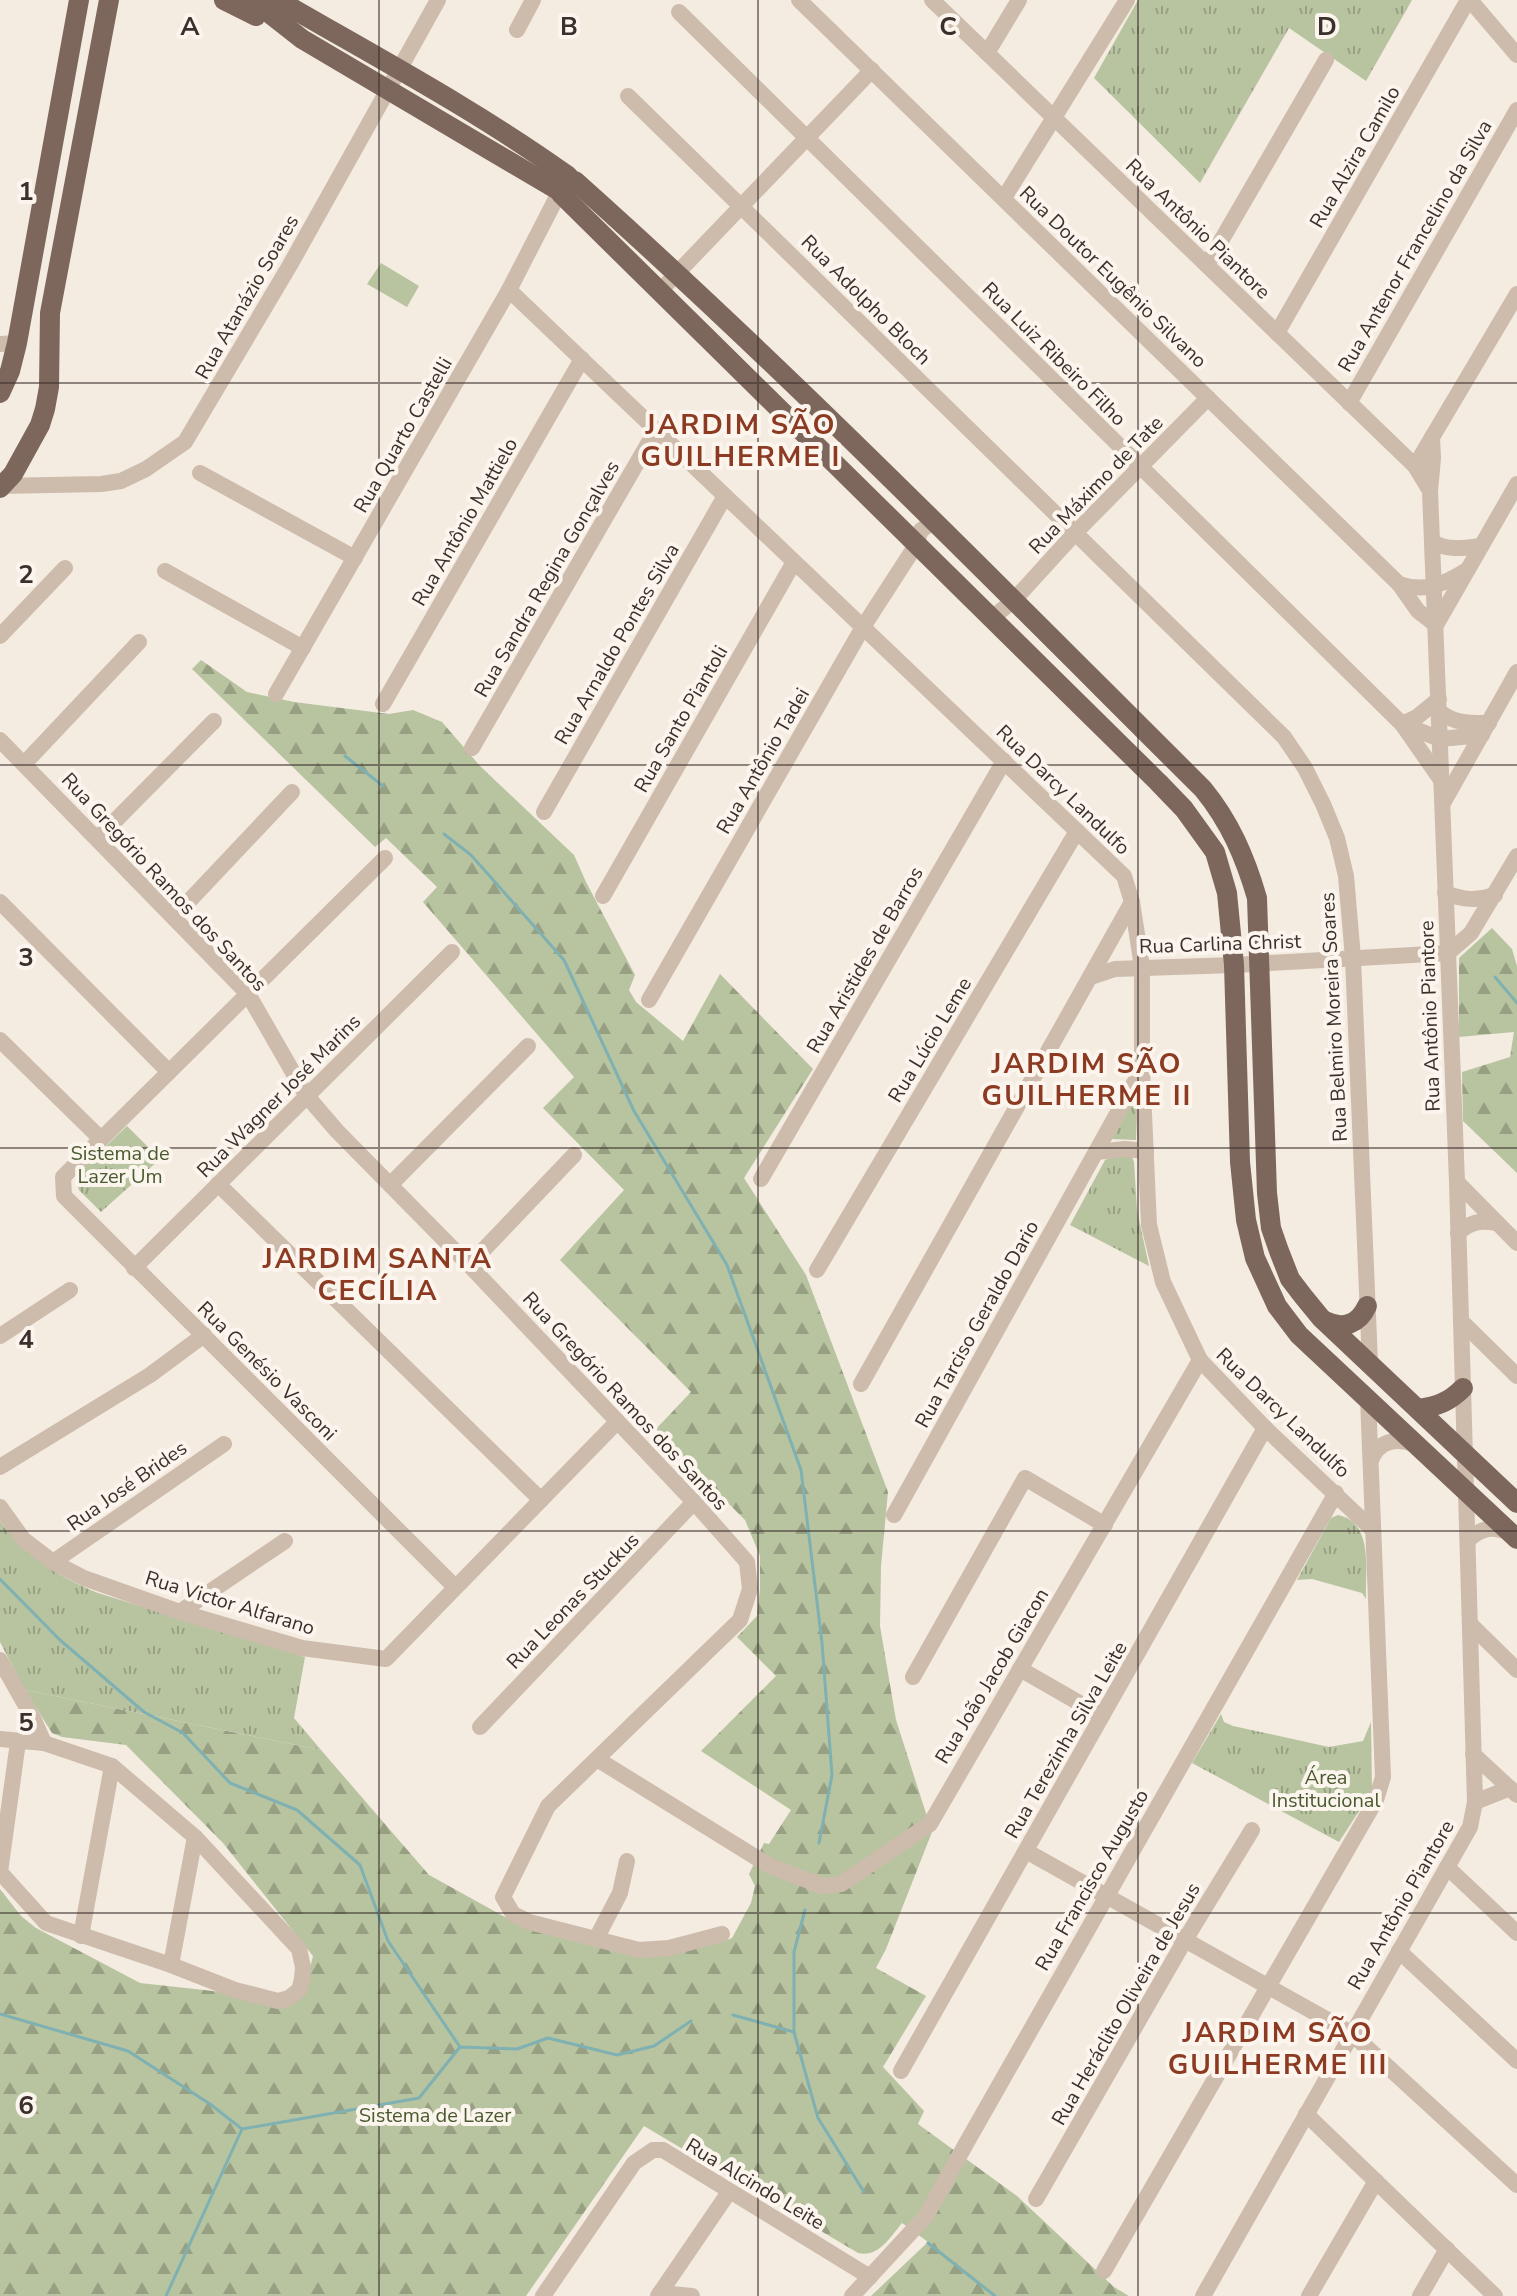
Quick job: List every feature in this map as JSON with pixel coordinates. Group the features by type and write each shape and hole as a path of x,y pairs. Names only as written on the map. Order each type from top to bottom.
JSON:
{"main road":[{"path":"0,393 79,0"},
{"path":"224,0 302,39 387,90 564,187 677,272 1203,789 1222,813 1244,856 1257,898 1267,1193 1271,1228 1290,1279 1321,1318 1517,1503"},
{"path":"260,3 302,39"},
{"path":"260,3 294,6 532,150 659,292 1184,809 1215,852 1227,893 1234,965 1240,1162 1246,1220 1255,1258 1277,1306 1288,1322 1514,1536"},
{"path":"0,487 13,474 45,409 49,387 50,313 110,4"},
{"path":"1321,1318 1334,1325 1346,1326 1357,1321 1367,1310"},
{"path":"1348,1380 1343,1365 1346,1355 1354,1348"},
{"path":"1348,1380 1363,1385 1368,1380 1370,1363"},
{"path":"1418,1409 1450,1401 1463,1379"}],"street":[{"name":"Rua Atanázio Soares","path":"0,487 121,481 146,469 185,442 283,277 438,0"},
{"path":"517,30 533,0"},
{"name":"Rua Doutor Eugênio Silvano","path":"799,0 1399,584 1418,611 1436,625"},
{"name":"Rua Antônio Piantore","path":"932,0 1415,466 1430,491"},
{"path":"987,53 1019,0"},
{"path":"1004,198 1127,0"},
{"path":"1469,0 1517,55"},
{"name":"Rua Alzira Camilo","path":"1277,333 1469,0"},
{"name":"Rua Luiz Ribeiro Filho","path":"679,12 1402,724 1441,780"},
{"path":"1207,265 1326,60"},
{"path":"659,292 872,70"},
{"name":"Rua Adolpho Bloch","path":"628,96 1075,533"},
{"name":"Rua Antenor Francelino da Silva","path":"1349,403 1517,110"},
{"name":"Rua Quarto Castelli","path":"276,694 509,290 564,187"},
{"name":"Rua Darcy Landulfo","path":"509,290 1124,876 1132,902 1142,967 1142,1069 1149,1225 1163,1282 1200,1360 1265,1428 1373,1530"},
{"path":"1415,466 1517,294"},
{"name":"Rua Antônio Mattielo","path":"383,704 582,359"},
{"name":"Rua Máximo de Tate","path":"992,618 1014,600 1075,533 1208,398"},
{"name":"Rua Sandra Regina Gonçalves","path":"472,748 656,430"},
{"name":"Rua Antônio Piantore","path":"1203,2296 1470,1827 1475,1802 1457,1182 1430,491 1432,437"},
{"path":"200,473 355,558"},
{"path":"1436,625 1517,484"},
{"name":"Rua Arnaldo Pontes Silva","path":"544,812 725,496"},
{"name":"Rua Antônio Tadei","path":"649,1000 863,627 916,545 921,530 934,522"},
{"name":"Rua Belmiro Moreira Soares","path":"1075,533 1284,737 1305,768 1337,838 1346,876 1353,958 1370,1363"},
{"path":"1399,584 1415,577 1433,550 1481,546"},
{"name":"Rua Santo Piantoli","path":"603,896 794,562"},
{"path":"0,636 65,568"},
{"path":"1399,584 1435,588 1468,569"},
{"path":"165,571 303,648"},
{"path":"24,764 139,642"},
{"path":"1442,804 1517,672"},
{"path":"1402,724 1439,705 1447,718 1485,729"},
{"path":"97,839 214,721"},
{"name":"Rua Luiz Ribeiro Filho","path":"1402,724 1440,739"},
{"path":"1440,739 1485,729"},
{"name":"Rua Gregório Ramos dos Santos","path":"0,740 248,994 306,1095 337,1131 469,1265 747,1562 750,1589 740,1620 548,1806 503,1897 513,1914 529,1922 596,1939"},
{"name":"Rua Aristides de Barros","path":"761,1179 1004,761"},
{"path":"174,917 292,792"},
{"name":"Rua Lúcio Leme","path":"817,1270 1077,831"},
{"path":"0,1040 101,1139 385,858"},
{"path":"1448,953 1471,933 1516,862"},
{"path":"1445,893 1470,900 1495,895"},
{"path":"0,902 169,1072"},
{"path":"861,1384 1132,902"},
{"name":"Rua Wagner José Marins","path":"134,1268 452,952"},
{"name":"Rua Carlina Christ","path":"1091,977 1115,969 1142,967 1261,964 1448,953"},
{"path":"391,1184 528,1046"},
{"name":"Rua Tarciso Geraldo Dario","path":"894,1515 1142,1069"},
{"name":"Rua Genésio Vasconi","path":"101,1139 63,1177 64,1196 455,1587"},
{"path":"1096,1152 1125,1149 1146,1151"},
{"path":"469,1265 574,1155"},
{"path":"1457,1182 1517,1243"},
{"path":"218,1184 541,1500"},
{"path":"1458,1233 1473,1223 1496,1223"},
{"path":"0,1336 70,1290"},
{"name":"Rua Belmiro Moreira Soares","path":"1354,1348 1367,1310"},
{"path":"1461,1321 1517,1376"},
{"path":"0,1467 150,1375 204,1335"},
{"path":"1463,1379 1477,1358 1494,1353"},
{"name":"Rua João Jacob Giacon","path":"597,1759 770,1866 822,1886 841,1884 930,1824 1200,1360"},
{"path":"1104,2271 1376,1800 1383,1777 1368,1398"},
{"name":"Rua Victor Alfarano","path":"0,1507 23,1539 53,1562 84,1578 180,1612 302,1648 386,1659 617,1422"},
{"name":"Rua Terezinha Silva Leite","path":"901,2071 1265,1428"},
{"path":"1371,1460 1384,1443 1399,1440 1417,1445"},
{"name":"Rua José Brides","path":"53,1562 224,1444"},
{"path":"913,1677 1025,1478 1105,1525"},
{"name":"Rua Francisco Augusto","path":"852,2296 926,2216 942,2192 1106,1896 1336,1493"},
{"name":"Rua Leonas Stuckus","path":"480,1727 694,1502"},
{"path":"1468,1540 1489,1528 1497,1528 1514,1536"},
{"path":"180,1612 285,1541"},
{"path":"1470,1624 1517,1670"},
{"path":"1472,1676 1485,1663 1503,1656"},
{"path":"0,1660 44,1743"},
{"path":"1020,1669 1102,1716"},
{"path":"0,1739 44,1743 112,1766 195,1837 299,1949 303,1967 299,1990 289,1998 278,2001 235,1990 46,1923 0,1872 18,1742"},
{"path":"1473,1754 1513,1792"},
{"path":"81,1936 112,1766"},
{"path":"1475,1802 1513,1792"},
{"name":"Rua Heráclito Oliveira de Jesus","path":"1036,2199 1252,1830"},
{"path":"171,1965 195,1837"},
{"path":"1026,1851 1351,2033 1517,2185"},
{"path":"627,1861 620,1893 596,1939 639,1950 669,1948 722,1934"},
{"path":"1447,1867 1517,1933"},
{"path":"1399,1951 1517,2061"},
{"path":"1306,2114 1495,2296"},
{"name":"Rua Alcindo Leite","path":"543,2296 634,2163 653,2150 663,2150 870,2277"},
{"path":"1309,2296 1376,2181"},
{"path":"659,2294 729,2192"},
{"path":"1420,2296 1447,2249"},
{"path":"659,2294 692,2296"}],"green space":[{"path":"1138,0 1412,0 1366,81 1289,28 1200,183 1094,78"},
{"path":"381,263 419,286 407,307 367,284"},
{"name":"Sistema de Lazer","path":"201,660 247,692 294,702 389,714 413,710 442,722 480,766 574,855 635,975 629,990 636,1002 683,1041 720,974 813,1069 744,1178 806,1275 888,1492 881,1566 880,1626 896,1720 932,1832 876,1968 926,1996 883,2067 924,2111 918,2124 1017,2196 1114,2287 1129,2296 871,2296 928,2242 902,2223 878,2249 858,2253 644,2126 526,2296 0,2296 0,1889 21,1916 36,1928 140,1983 222,1992 303,1996 313,1956 223,1843 126,1745 52,1733 25,1690 321,1750 429,1875 525,1928 623,1953 721,1942 732,1938 751,1903 755,1886 749,1874 764,1843 769,1844 791,1810 701,1751 776,1676 737,1637 757,1616 760,1556 745,1520 655,1430 691,1392 560,1260 624,1190 543,1108 574,1077 423,902 437,887 386,838 375,847 192,669"},
{"path":"1492,928 1512,949 1517,966 1517,1173 1463,1121 1462,1072 1510,1057 1514,1032 1459,1037 1459,958"},
{"path":"1137,1093 1136,1140 1112,1139"},
{"name":"Sistema de Lazer Um","path":"127,1126 160,1159 101,1212 79,1190 76,1181 80,1171"},
{"path":"1122,1153 1132,1157 1134,1162 1137,1210 1149,1266 1070,1225 1105,1160"},
{"path":"1338,1515 1349,1519 1362,1537 1366,1599 1362,1593 1312,1579 1297,1580 1331,1518"},
{"path":"0,1521 32,1555 83,1587 305,1657 294,1718 321,1750 25,1690 0,1642"},
{"name":"Área Institucional","path":"1221,1714 1224,1722 1233,1726 1329,1747 1363,1741 1371,1722 1372,1791 1339,1842 1192,1763"},
{"path":"1216,1747 1238,1759 1226,1778 1205,1766"}],"waterway":[{"path":"345,756 383,786"},
{"path":"444,834 471,855 564,960 634,1111 727,1265 801,1470 822,1643 832,1775 819,1843"},
{"path":"1495,977 1517,1003"},
{"path":"0,1579 60,1640 144,1712 183,1733 230,1783 297,1810 360,1865 388,1941 460,2047"},
{"path":"805,1910 794,1952 794,2032 818,2118 864,2192"},
{"path":"0,2014 128,2051 210,2104 242,2129"},
{"path":"733,2015 794,2032"},
{"path":"166,2296 242,2129 419,2098 460,2047 517,2049 548,2038 617,2055 654,2046 691,2021"},
{"path":"928,2243 995,2296"}],"district":[{"name":"JARDIM SÃO GUILHERME I","path":"741,441"},
{"name":"JARDIM SÃO GUILHERME II","path":"1087,1080"},
{"name":"JARDIM SANTA CECÍLIA","path":"378,1275"},
{"name":"JARDIM SÃO GUILHERME III","path":"1278,2049"}]}
